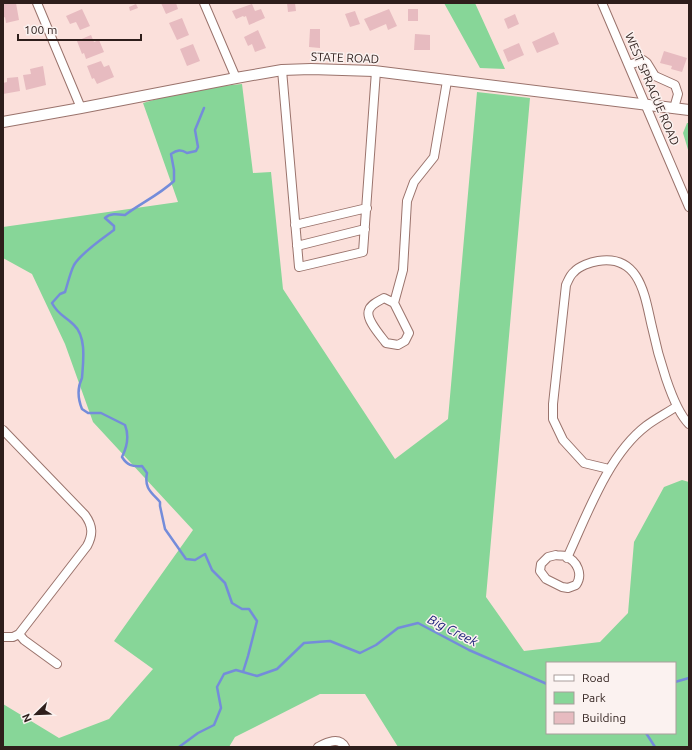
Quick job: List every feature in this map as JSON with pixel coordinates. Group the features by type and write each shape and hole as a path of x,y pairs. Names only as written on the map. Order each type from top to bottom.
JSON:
{"main road":[{"name":"STATE ROAD","path":"3,122 282,70 340,69 376,71 689,110"}],"street":[{"path":"37,3 81,108"},
{"path":"204,3 236,78"},
{"name":"WEST SPRAGUE ROAD","path":"602,3 689,207"},
{"path":"628,65 643,60 647,63 655,76 675,86 678,94 674,108"},
{"path":"282,70 299,267 363,252 376,71"},
{"path":"394,303 384,298 374,304 369,310 369,319 386,344 398,345 406,341 409,333 394,303 403,270 407,201 414,182 434,157 447,81"},
{"path":"295,222 367,208"},
{"path":"297,246 365,229"},
{"path":"609,469 584,463 563,440 554,419 552,404 566,285 574,271 591,262 602,260 619,262 632,270 646,295 652,329 670,389 677,406 689,424"},
{"path":"568,558 609,469 635,436 646,426 677,406"},
{"path":"3,430 85,515 92,529 91,538 87,546 19,634 13,637 3,637"},
{"path":"556,555 566,556 568,558 576,564 580,573 576,586 568,588 562,587 546,579 540,571 541,564 548,557 556,555"},
{"path":"19,634 24,640 57,664"},
{"path":"318,747 330,741 338,741 345,747"}],"green space":[{"path":"444,3 475,3 505,69 480,68"},
{"path":"242,84 253,173 271,172 283,289 395,459 448,419 477,92 530,98 486,597 524,651 600,642 628,613 634,542 664,487 682,480 689,482 689,747 398,747 365,694 320,694 235,737 229,747 3,747 3,704 59,738 109,719 153,669 114,641 193,530 93,422 65,344 32,274 3,258 3,227 178,202 143,103 192,89"},
{"path":"687,123 689,123 689,153 683,133"}],"building":[{"path":"16,3 19,20 6,23 5,17 3,18 3,4"},
{"path":"161,3 176,3 178,9 166,14"},
{"path":"287,3 295,3 296,11 288,12"},
{"path":"136,4 138,8 130,11 129,7"},
{"path":"252,4 255,11 261,9 265,18 249,25 246,16 236,19 232,11"},
{"path":"82,9 90,26 80,30 76,22 70,24 66,16"},
{"path":"389,9 397,26 388,30 386,24 370,31 364,19"},
{"path":"408,9 418,9 418,21 408,21"},
{"path":"355,11 360,24 350,27 345,14"},
{"path":"515,14 519,24 508,29 504,19"},
{"path":"182,18 189,35 177,40 169,23"},
{"path":"310,29 320,29 320,48 309,47"},
{"path":"258,30 266,48 255,52 252,44 248,46 244,37"},
{"path":"554,32 559,44 537,53 532,42"},
{"path":"415,34 430,35 430,50 414,50"},
{"path":"91,35 94,42 99,40 104,52 86,59 84,53 82,54 77,41"},
{"path":"519,43 524,55 508,62 503,50"},
{"path":"193,44 200,61 187,66 180,49"},
{"path":"664,51 687,58 682,72 671,69 672,66 660,63"},
{"path":"101,61 104,67 109,65 114,77 97,84 94,78 92,79 87,66"},
{"path":"43,66 46,85 26,90 23,75 31,74 30,69"},
{"path":"18,77 20,91 3,94 3,83 7,82 7,78"}],"waterway":[{"path":"204,108 195,130 198,147 196,151 187,153 179,150 171,154 174,170 174,181 162,191 125,215 116,214 107,216 105,218 114,226 114,230 92,246 77,260 71,271 65,292 60,294 52,303 59,313 78,330 83,343 82,378 79,386 82,409 88,413 101,413 125,425 127,441 122,457 130,465 142,466 147,473 147,486 160,502 165,529 186,559 195,560 205,554 212,570 225,583 232,603 242,609 249,609 257,621 243,672"},
{"name":"Big Creek","path":"179,747 198,733 214,725 221,708 217,687 224,674 236,670 257,676 277,669 304,643 330,641 360,653 376,645 398,628 418,623 469,650 546,684"},
{"path":"676,682 689,678"},
{"path":"647,734 655,747"}]}
